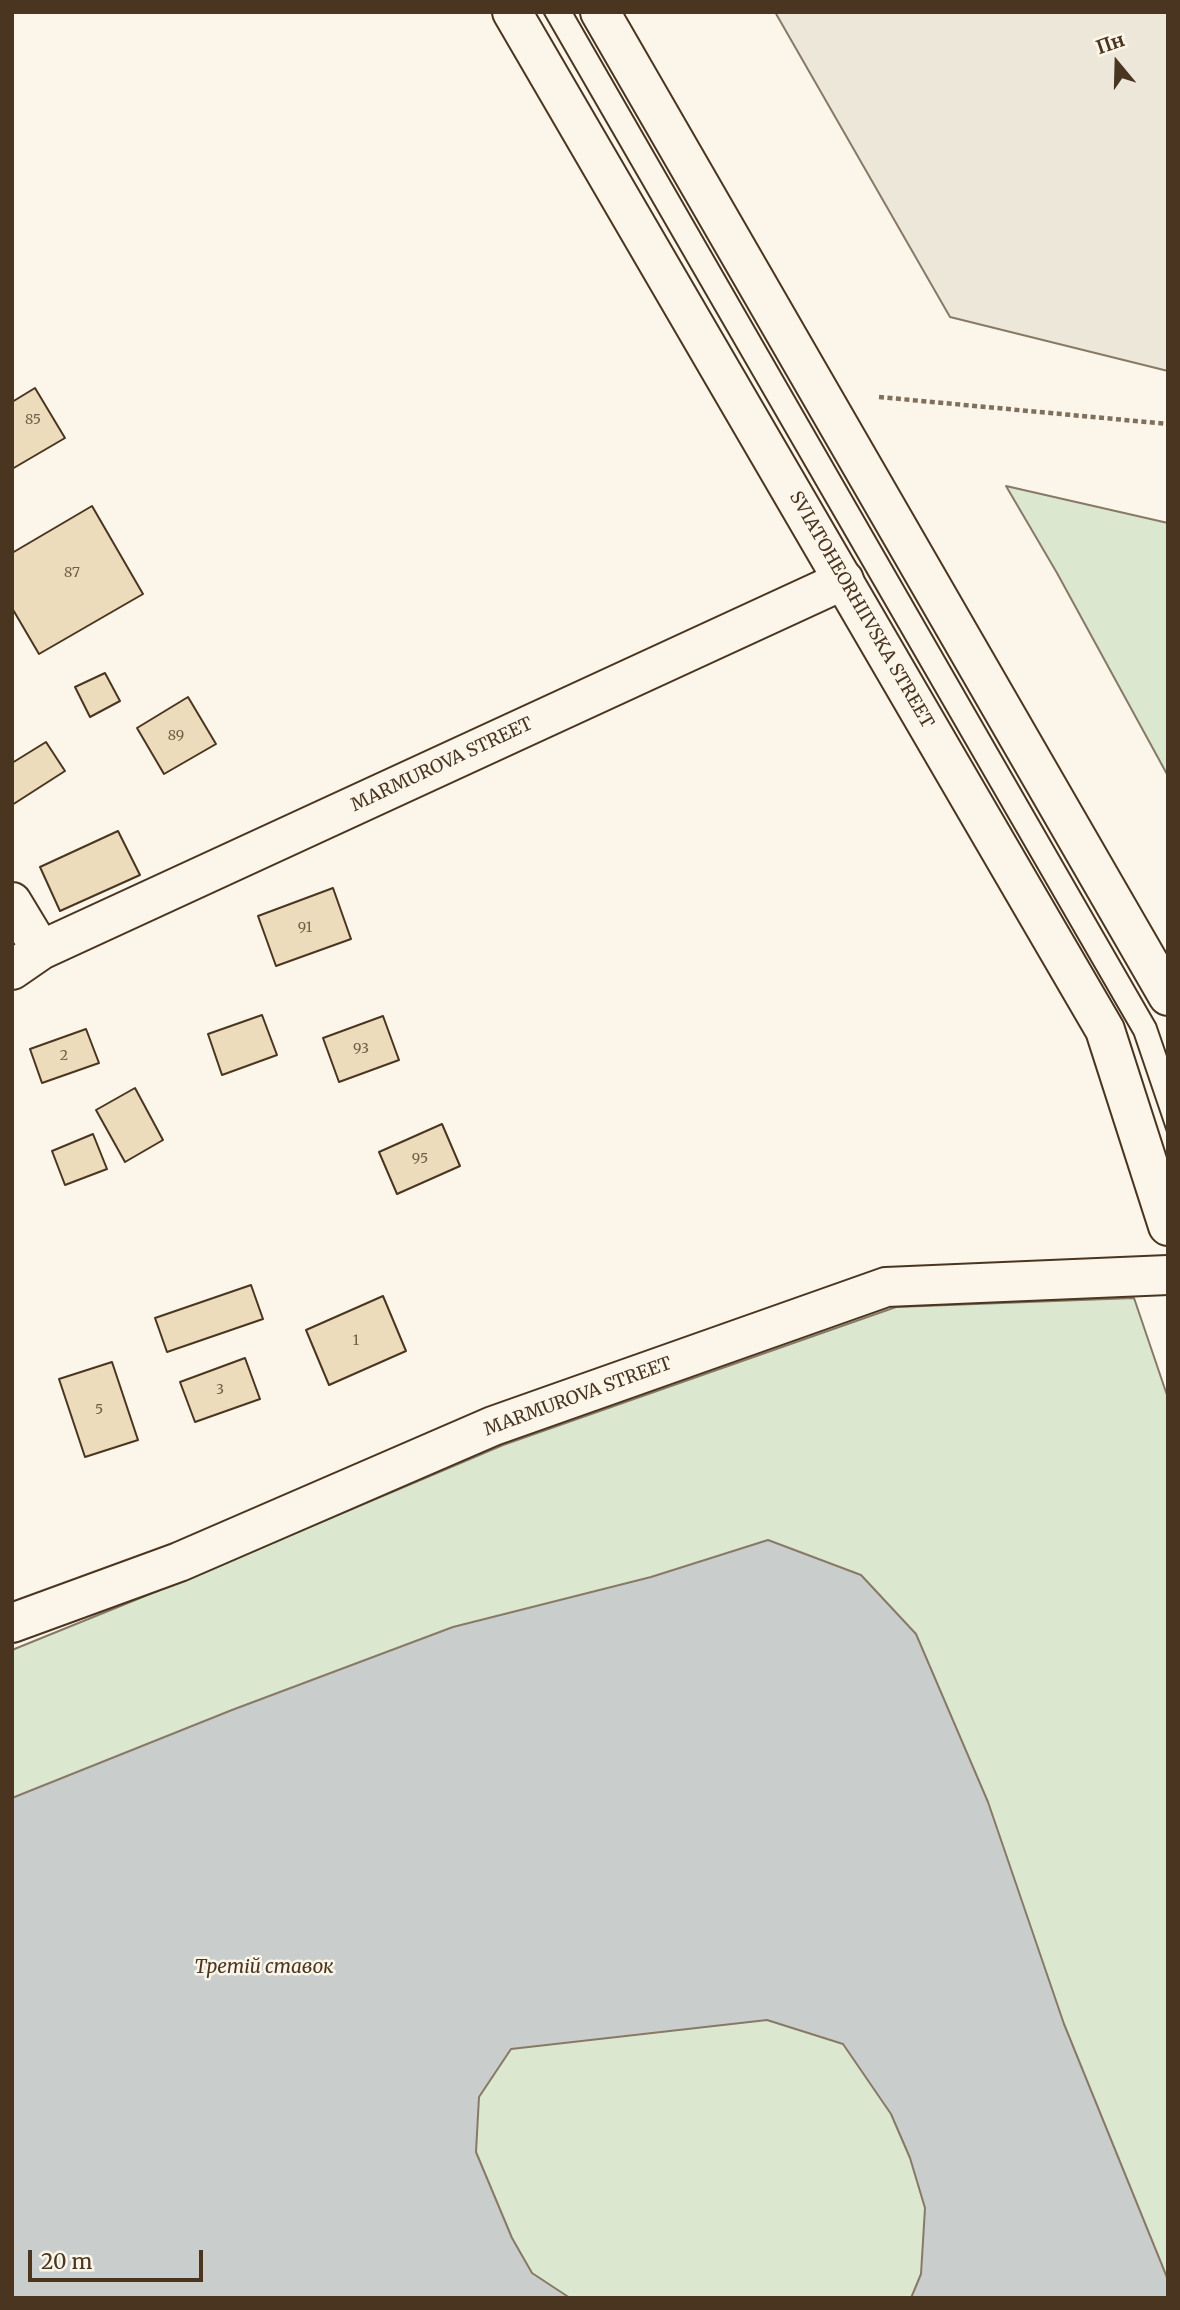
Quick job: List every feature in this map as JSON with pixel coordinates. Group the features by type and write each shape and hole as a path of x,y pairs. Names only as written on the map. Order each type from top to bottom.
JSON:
{"main road":[{"name":"SVIATOHEORHIIVSKA STREET","path":"512,12 1105,1030 1168,1226"},
{"path":"600,12 1168,996"},
{"name":"MARMUROVA STREET","path":"12,902 27,960 844,580"},
{"name":"MARMUROVA STREET","path":"12,1623 179,1562 493,1426 886,1287 1168,1275"}],"path":[{"path":"819,391 1168,424"}],"green space":[{"path":"1006,486 1168,523 1168,776 1057,573"},
{"path":"1134,1298 1168,1398 1168,2298 12,2298 12,1650 503,1445 896,1307"}],"shaded area":[{"path":"775,12 1168,12 1168,371 950,317"}],"water":[{"name":"Третій ставок","path":"768,1540 861,1575 916,1634 988,1802 1064,2024 1168,2280 1168,2298 911,2298 921,2274 925,2208 910,2158 891,2114 843,2044 767,2020 511,2049 479,2097 476,2152 512,2238 532,2273 570,2298 12,2298 12,1798 232,1710 453,1627 651,1577"}],"building":[{"path":"35,388 65,438 12,469 12,402"},
{"path":"92,506 143,594 39,654 12,608 12,553"},
{"path":"105,673 120,701 90,717 75,687"},
{"path":"188,697 216,744 164,774 137,728"},
{"path":"46,742 65,771 12,805 12,763"},
{"path":"118,831 140,875 60,911 40,867"},
{"path":"333,888 351,939 276,966 258,916"},
{"path":"262,1015 277,1055 222,1075 208,1034"},
{"path":"383,1016 399,1060 339,1082 323,1038"},
{"path":"86,1029 99,1063 42,1083 30,1049"},
{"path":"135,1088 163,1140 125,1162 96,1110"},
{"path":"442,1124 460,1166 397,1194 379,1152"},
{"path":"93,1134 107,1169 65,1185 52,1151"},
{"path":"251,1285 263,1319 167,1352 155,1318"},
{"path":"383,1296 406,1351 329,1385 306,1330"},
{"path":"245,1358 260,1399 195,1422 180,1382"},
{"path":"112,1362 138,1440 85,1457 59,1379"}],"tram line":[{"path":"543,12 1134,1035 1168,1135"},
{"path":"573,12 1156,1024 1168,1059"}]}
